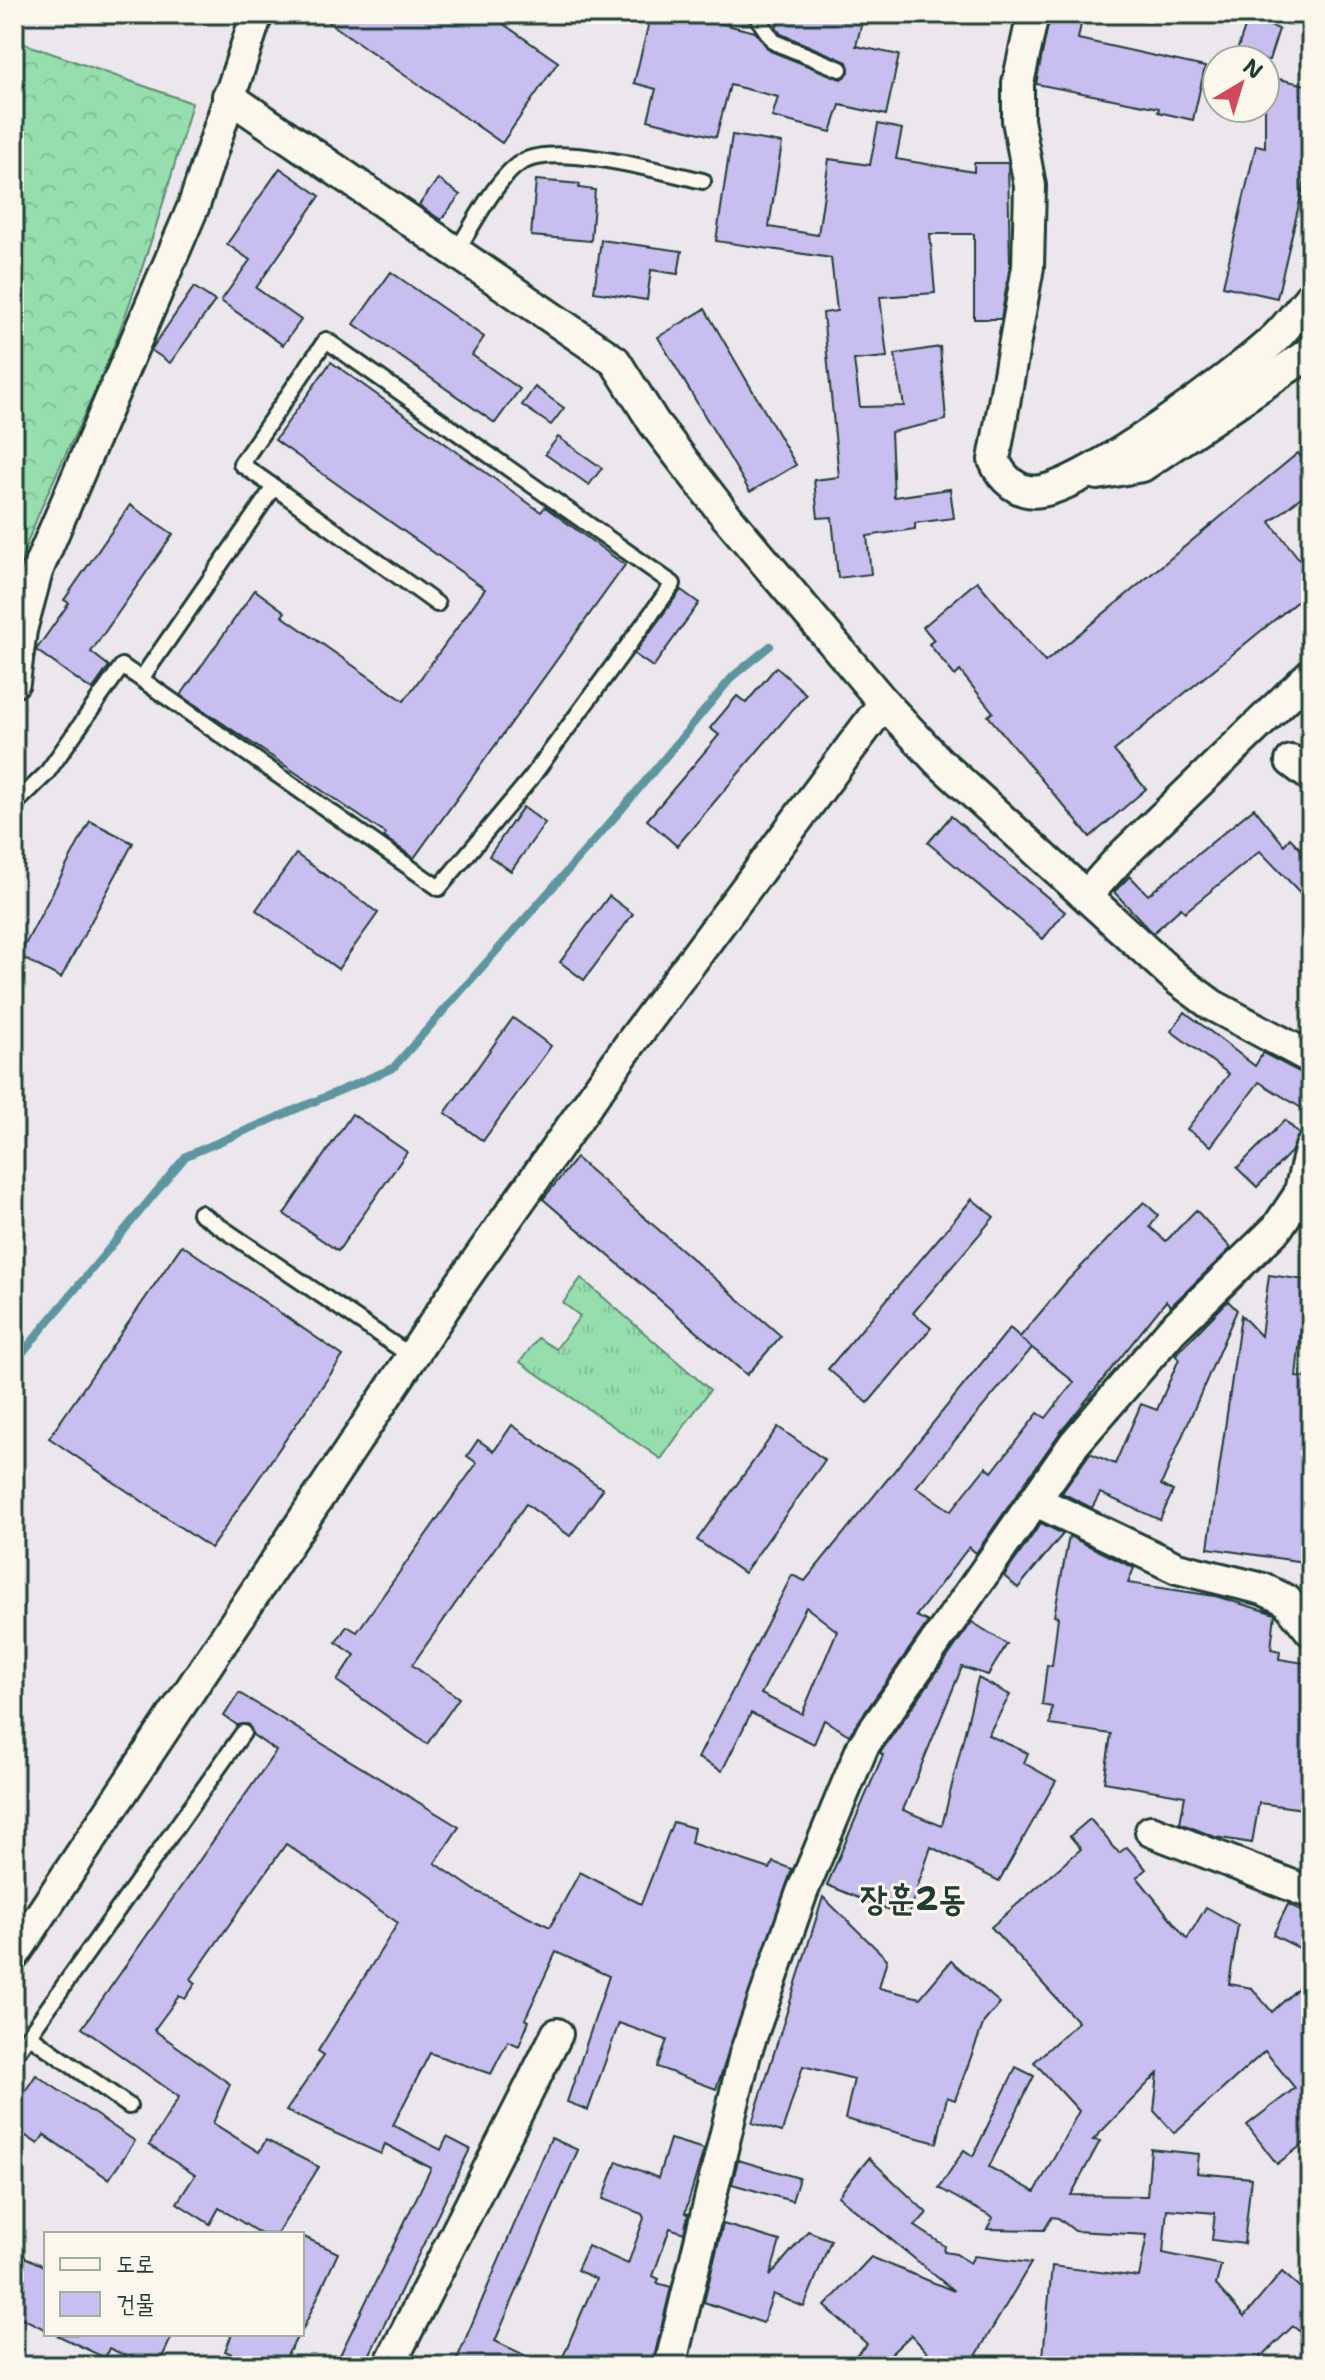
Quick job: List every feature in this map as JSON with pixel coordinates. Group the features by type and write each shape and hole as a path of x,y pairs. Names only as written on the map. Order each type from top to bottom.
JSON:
{"street":[{"path":"14,682 21,630 37,571 194,205 257,14"},
{"path":"1033,14 1018,83 1018,120 1030,186 1028,267 994,460 1000,475 1017,488 1038,492 1083,476 1142,466 1311,352"},
{"path":"228,96 615,361 654,423 722,511 884,703 938,761 1177,979 1212,1005 1311,1058"},
{"path":"1083,476 1272,341 1311,296"},
{"path":"1087,895 1121,857 1311,674"},
{"path":"14,1955 411,1356 621,1056 884,703"},
{"path":"670,2366 745,2054 833,1810 863,1746 1074,1444 1172,1330 1277,1228 1299,1195 1311,1147"},
{"path":"1036,1501 1177,1568 1274,1594 1293,1607 1311,1631"},
{"path":"1151,1831 1311,1893"},
{"path":"389,2366 557,2034"}],"lane":[{"path":"755,14 774,42 840,69"},
{"path":"457,250 500,185 522,162 557,155 619,161 703,181"},
{"path":"14,805 46,774 122,666 439,888 531,778 673,584 326,340 241,464 437,604"},
{"path":"141,679 274,487"},
{"path":"200,1213 411,1356"},
{"path":"14,2056 243,1733"},
{"path":"30,2036 129,2106"}],"green space":[{"path":"14,40 192,103 153,234 119,331 34,525 14,581"},
{"path":"581,1278 710,1390 661,1459 520,1362 538,1338 556,1349 580,1316 563,1303"}],"building":[{"path":"317,14 489,14 558,62 502,143"},
{"path":"651,14 682,14 755,32 770,51 841,79 849,72 847,62 781,34 776,28 780,14 864,14 856,46 899,55 886,115 840,105 831,132 772,117 778,97 730,85 716,137 648,120 656,89 634,83"},
{"path":"1050,14 1083,14 1078,39 1201,66 1201,85 1193,120 1158,112 1159,108 1036,84"},
{"path":"1248,18 1279,29 1274,44 1239,44"},
{"path":"1281,79 1311,86 1311,154 1277,298 1223,286 1256,145 1265,147 1265,124 1281,124"},
{"path":"878,124 902,129 896,159 974,172 974,163 1008,163 1010,265 1001,319 974,319 974,234 930,234 935,293 880,297 887,357 854,360 860,407 904,406 895,354 940,347 946,420 891,432 894,497 950,489 954,518 915,523 915,529 867,536 871,574 838,578 832,517 818,518 814,480 839,477 823,313 837,311 831,258 716,241 732,135 782,143 769,227 818,235 829,159 870,165"},
{"path":"280,168 320,196 256,288 301,320 283,345 221,301 250,260 227,244"},
{"path":"438,179 460,195 441,220 419,205"},
{"path":"536,180 580,184 579,188 595,190 591,241 531,236"},
{"path":"601,240 682,251 678,274 651,270 647,300 594,292"},
{"path":"391,272 484,337 472,355 520,389 495,423 354,324"},
{"path":"194,287 215,301 170,363 151,350"},
{"path":"705,309 796,465 750,492 658,337"},
{"path":"331,362 541,512 545,507 625,565 414,858 384,837 386,834 181,695 255,590 285,612 282,616 404,701 485,589 275,440"},
{"path":"535,387 564,408 551,425 522,405"},
{"path":"558,437 602,468 589,485 545,454"},
{"path":"1298,453 1311,469 1311,489 1270,522 1311,574 1311,590 1114,751 1146,789 1090,837 988,716 993,712 960,671 955,676 929,644 934,640 923,627 977,581 1045,662"},
{"path":"130,505 173,534 91,652 109,666 92,690 36,650 69,603 64,600"},
{"path":"681,590 699,603 653,667 634,654"},
{"path":"776,667 806,694 677,846 647,820 719,735 710,728 737,696 746,703"},
{"path":"523,807 545,823 511,871 489,856"},
{"path":"1254,808 1284,845 1290,838 1311,860 1311,904 1260,851 1185,912 1181,908 1153,933 1114,892 1130,876 1148,895"},
{"path":"951,816 1065,912 1043,939 928,843"},
{"path":"90,821 133,843 61,978 19,956"},
{"path":"296,854 378,913 338,969 256,910"},
{"path":"609,896 633,914 584,980 560,962"},
{"path":"1185,1012 1255,1066 1263,1053 1311,1078 1311,1097 1303,1109 1259,1082 1211,1146 1187,1129 1229,1074 1171,1031"},
{"path":"513,1018 551,1046 483,1141 445,1113"},
{"path":"352,1114 407,1152 338,1251 284,1214"},
{"path":"1285,1120 1299,1134 1291,1152 1257,1187 1237,1168"},
{"path":"576,1158 781,1336 747,1375 543,1199"},
{"path":"972,1199 994,1217 913,1313 931,1328 868,1403 828,1369"},
{"path":"1144,1202 1158,1215 1150,1227 1166,1241 1196,1210 1231,1248 1171,1306 1166,1301 1059,1434 976,1553 969,1547 916,1616 928,1622 849,1735 824,1720 814,1744 751,1713 722,1771 698,1758 792,1575 805,1581 1010,1328 1020,1337 1066,1282","holes":["1021,1339 1074,1382 1046,1418 1038,1413 992,1472 986,1467 951,1511 916,1487 1032,1348","806,1607 837,1631 802,1714 761,1694"]},
{"path":"182,1245 343,1356 211,1548 49,1438"},
{"path":"1269,1275 1306,1280 1296,1377 1311,1378 1311,1563 1208,1548 1241,1315 1261,1336"},
{"path":"1228,1301 1237,1310 1161,1485 1173,1491 1160,1520 1100,1493 1092,1508 1062,1493 1090,1453 1115,1464 1141,1404 1157,1410 1179,1359 1175,1355"},
{"path":"512,1425 603,1489 570,1536 526,1504 412,1665 459,1698 427,1744 337,1681 355,1655 336,1642 347,1626 357,1632 477,1463 467,1456 478,1440 494,1451"},
{"path":"778,1427 825,1460 744,1573 697,1540"},
{"path":"1041,1523 1063,1534 1018,1588 1004,1576"},
{"path":"1069,1536 1134,1568 1128,1583 1215,1596 1275,1614 1271,1649 1280,1651 1279,1659 1311,1664 1311,1810 1259,1803 1252,1843 1215,1837 1180,1823 1185,1796 1104,1782 1111,1734 1050,1725 1052,1707 1042,1705 1047,1665 1052,1666 1058,1617 1054,1616"},
{"path":"972,1622 1007,1644 988,1675 962,1667 903,1810 942,1826 978,1678 1010,1695 988,1735 1028,1753 1024,1763 1056,1781 999,1881 931,1847 907,1918 827,1885 883,1755 880,1753"},
{"path":"239,1693 459,1827 435,1863 476,1891 550,1927 580,1872 641,1904 673,1822 694,1828 691,1843 770,1869 773,1862 792,1869 716,2089 657,2067 667,2040 619,2023 588,2110 567,2102 609,1976 556,1952 525,2019 529,2021 519,2046 508,2041 491,2074 430,2053 393,2125 441,2150 447,2137 470,2149 364,2366 340,2355 431,2168 385,2144 381,2154 286,2111 324,2055 318,2051 398,1923 286,1844 191,1979 196,1983 185,1999 179,1996 154,2030 230,2084 213,2123 259,2152 266,2140 319,2167 278,2232 258,2232 219,2208 210,2224 177,2203 195,2175 149,2145 179,2097 82,2028 276,1751 253,1735 248,1724 237,1725 224,1716"},
{"path":"1090,1819 1119,1853 1127,1847 1146,1869 1137,1877 1187,1939 1206,1907 1238,1925 1229,1984 1252,1988 1272,2012 1311,1976 1311,2138 1277,2164 1247,2125 1295,2088 1265,2051 1174,2133 1154,2111 1158,2073 1093,2140 1100,2141 1071,2195 1147,2196 1151,2149 1199,2154 1197,2173 1251,2178 1244,2244 1212,2240 1215,2213 1167,2209 1163,2253 1221,2265 1216,2285 1244,2317 1282,2272 1311,2297 1311,2341 1293,2326 1252,2366 1042,2366 1052,2266 1139,2277 1147,2235 1075,2231 1052,2217 1044,2230 987,2229 993,2218 939,2188 964,2150 973,2156 1016,2067 1034,2076 989,2167 1035,2192 1079,2111 1034,2062 1078,2022 991,1927 1081,1849 1070,1836"},
{"path":"823,1897 887,1959 879,1988 920,1998 951,1961 1000,2003 984,2022 955,2100 947,2097 937,2143 845,2119 854,2079 803,2066 782,2132 752,2123"},
{"path":"1288,1904 1311,1915 1311,1954 1273,1935"},
{"path":"36,2075 135,2141 109,2179 44,2135 38,2144 14,2128 14,2108"},
{"path":"551,2138 578,2150 495,2341 547,2366 454,2366"},
{"path":"670,2139 704,2149 685,2213 688,2214 684,2233 670,2228 653,2276 659,2279 657,2283 671,2287 652,2366 559,2366 596,2279 577,2270 588,2246 628,2264 644,2218 642,2214 603,2199 617,2161 658,2178"},
{"path":"869,2158 927,2213 915,2226 945,2246 944,2252 956,2254 970,2263 974,2256 1031,2263 970,2366 940,2366 911,2335 878,2366 845,2366 867,2344 825,2306 871,2257 954,2291 838,2196"},
{"path":"738,2160 799,2178 792,2201 732,2184"},
{"path":"723,2224 780,2241 770,2276 808,2231 831,2240 804,2307 773,2294 763,2323 704,2302"},
{"path":"304,2237 338,2253 304,2327"},
{"path":"14,2252 44,2266 44,2329 14,2314"},
{"path":"59,2336 172,2336 158,2366 147,2366 109,2348 105,2358"},
{"path":"231,2336 298,2336 281,2366 240,2366 243,2359 225,2351"}],"waterway":[{"path":"14,1363 186,1156 393,1068 622,809 733,676 770,646"}],"district":[{"name":"장훈2동","path":"913,1898"}]}
